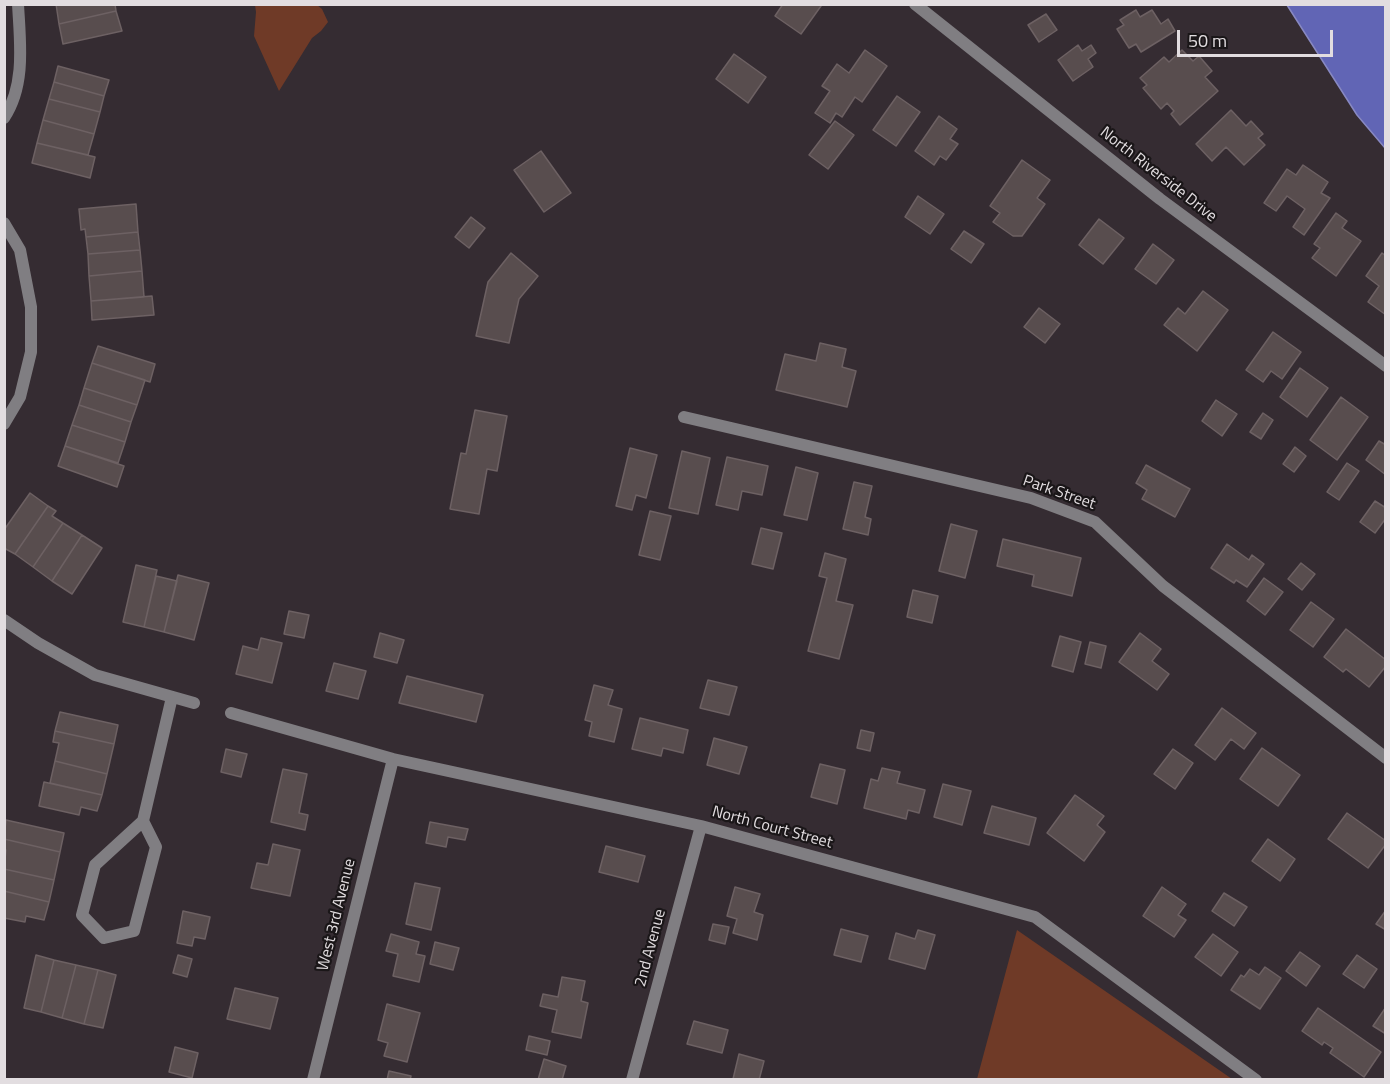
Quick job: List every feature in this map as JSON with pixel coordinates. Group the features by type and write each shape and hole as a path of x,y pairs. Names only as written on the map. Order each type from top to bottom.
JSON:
{"street":[{"path":"4,118 11,108 19,76 18,4"},
{"name":"North Riverside Drive","path":"915,4 1160,199 1386,366"},
{"path":"4,223 20,250 31,307 32,351 20,397 4,424"},
{"name":"Park Street","path":"684,417 1030,498 1095,522 1163,586 1386,758"},
{"path":"4,620 38,644 95,675 195,703"},
{"path":"143,821 156,848 134,932 104,938 82,915 94,865 143,821 172,697"},
{"name":"North Court Street","path":"231,713 393,759 701,826 1035,917 1256,1080"},
{"name":"West 3rd Avenue","path":"313,1080 393,759"},
{"name":"2nd Avenue","path":"632,1080 701,826"}],"shaded area":[{"path":"255,5 317,5 322,9 328,22 312,38 279,91 254,36"},
{"path":"1017,930 1232,1079 977,1079"}],"water":[{"path":"1287,5 1385,5 1385,148 1357,115"}],"building":[{"path":"56,4 115,4 116,11 59,24"},
{"path":"783,4 819,4 821,6 801,34 775,16"},
{"path":"1136,10 1140,17 1152,10 1161,24 1168,19 1175,31 1141,52 1136,44 1129,48 1117,29 1124,25 1120,20"},
{"path":"116,11 122,31 63,44 59,24"},
{"path":"1046,14 1057,30 1039,42 1028,25"},
{"path":"1078,45 1082,51 1091,45 1096,53 1088,59 1093,67 1073,81 1058,60"},
{"path":"865,50 887,66 862,102 855,97 842,117 836,113 830,123 815,113 830,91 822,86 837,64 849,73"},
{"path":"1182,50 1193,61 1199,56 1212,71 1205,77 1218,91 1180,125 1171,114 1174,111 1167,103 1161,109 1143,88 1147,85 1140,78 1164,57 1169,62"},
{"path":"734,54 766,77 748,103 716,79"},
{"path":"58,66 109,80 104,96 54,82"},
{"path":"54,82 104,96 100,112 49,99"},
{"path":"897,96 920,112 896,146 873,130"},
{"path":"49,99 100,112 94,134 43,120"},
{"path":"1231,110 1246,126 1251,121 1263,134 1258,138 1265,145 1244,165 1226,147 1212,161 1196,144"},
{"path":"939,116 957,129 950,139 958,144 946,160 940,156 934,165 915,151"},
{"path":"43,120 94,134 88,155 37,143"},
{"path":"835,121 854,135 828,169 809,155"},
{"path":"37,143 95,157 90,178 32,163"},
{"path":"541,151 571,193 544,212 514,170"},
{"path":"1022,160 1050,180 1037,198 1045,204 1022,236 1013,236 993,222 1000,213 990,206"},
{"path":"1303,165 1328,182 1321,193 1330,198 1304,235 1293,227 1305,209 1287,196 1276,211 1264,203 1287,169 1296,175"},
{"path":"918,196 944,214 930,234 905,217"},
{"path":"136,204 138,232 86,237 85,229 81,230 79,209"},
{"path":"1336,213 1347,221 1342,228 1361,241 1336,276 1312,258 1320,248 1314,244"},
{"path":"471,217 485,228 469,248 455,237"},
{"path":"1099,219 1124,238 1103,264 1079,245"},
{"path":"964,231 984,244 971,263 951,249"},
{"path":"138,232 140,250 88,254 86,237"},
{"path":"1153,244 1174,260 1156,284 1135,269"},
{"path":"140,250 142,271 89,276 88,254"},
{"path":"511,253 538,276 519,299 509,343 476,336 488,282"},
{"path":"1382,253 1386,256 1386,315 1368,302 1379,286 1366,276"},
{"path":"142,271 144,297 91,301 89,276"},
{"path":"1203,291 1228,310 1197,351 1164,325 1178,308 1185,314"},
{"path":"152,296 154,315 92,320 91,301"},
{"path":"1039,308 1060,324 1045,343 1024,327"},
{"path":"1273,332 1301,352 1282,379 1271,371 1263,382 1246,370"},
{"path":"820,343 846,349 842,367 856,371 847,407 776,390 785,354 816,361"},
{"path":"98,346 155,364 150,382 92,363"},
{"path":"92,363 145,380 137,405 84,388"},
{"path":"1300,368 1328,388 1307,417 1280,397"},
{"path":"84,388 137,405 131,422 79,405"},
{"path":"1341,397 1368,417 1337,460 1310,440"},
{"path":"1216,400 1237,414 1222,436 1202,421"},
{"path":"79,405 131,422 125,442 72,425"},
{"path":"475,410 507,416 497,471 487,469 479,514 450,509 461,453 466,454"},
{"path":"1263,413 1273,420 1261,439 1250,432"},
{"path":"72,425 125,442 118,463 65,446"},
{"path":"1379,441 1386,445 1386,475 1366,460"},
{"path":"65,446 124,466 117,487 58,466"},
{"path":"1295,447 1306,456 1294,472 1283,464"},
{"path":"630,448 657,455 646,498 636,495 632,510 616,506"},
{"path":"682,451 710,458 698,514 669,508"},
{"path":"727,457 768,466 762,495 742,491 738,510 716,505"},
{"path":"1347,463 1359,471 1339,500 1327,492"},
{"path":"1146,465 1190,489 1175,517 1142,499 1147,490 1136,483"},
{"path":"796,467 818,473 807,520 784,515"},
{"path":"854,482 872,486 865,517 871,519 868,535 843,529"},
{"path":"30,493 48,506 15,554 4,548 4,530"},
{"path":"1375,501 1386,508 1386,518 1375,533 1360,522"},
{"path":"48,506 56,511 52,516 63,523 33,567 15,554"},
{"path":"650,511 671,516 660,560 639,555"},
{"path":"63,523 82,535 52,581 33,567"},
{"path":"951,524 977,531 965,578 939,571"},
{"path":"761,528 782,533 773,569 752,564"},
{"path":"82,535 102,548 72,594 52,581"},
{"path":"1003,539 1081,558 1072,596 1032,586 1034,575 997,566"},
{"path":"1227,544 1249,560 1252,555 1264,564 1247,587 1236,580 1234,583 1211,568"},
{"path":"825,553 846,559 836,601 853,605 839,659 808,651 827,578 819,576"},
{"path":"1301,563 1315,574 1302,590 1288,579"},
{"path":"136,565 157,570 144,627 123,622"},
{"path":"178,575 209,583 194,640 164,632"},
{"path":"156,576 177,581 164,632 144,627"},
{"path":"1264,578 1283,592 1265,615 1247,601"},
{"path":"913,590 938,596 932,623 907,617"},
{"path":"1311,602 1334,619 1313,647 1290,630"},
{"path":"289,611 309,615 304,638 284,634"},
{"path":"1346,629 1386,660 1386,666 1369,687 1346,669 1343,672 1324,657"},
{"path":"380,633 404,640 397,663 374,657"},
{"path":"1140,633 1161,649 1152,661 1169,674 1157,690 1119,662"},
{"path":"1060,636 1081,642 1073,672 1052,666"},
{"path":"261,638 282,643 272,683 236,674 243,646 258,650"},
{"path":"1090,642 1106,646 1101,668 1085,664"},
{"path":"334,663 366,671 358,699 326,691"},
{"path":"407,676 483,695 476,722 399,703"},
{"path":"708,680 737,687 729,715 700,708"},
{"path":"594,685 613,690 608,705 622,709 614,742 589,736 592,722 585,720"},
{"path":"1222,708 1256,733 1244,749 1231,739 1215,760 1195,745"},
{"path":"60,712 118,725 114,744 55,731"},
{"path":"640,718 688,730 683,753 663,748 661,756 632,749"},
{"path":"861,730 874,733 870,751 857,748"},
{"path":"55,731 114,744 107,774 55,761 59,743 53,742"},
{"path":"714,738 747,747 739,774 707,765"},
{"path":"1262,748 1300,775 1278,806 1240,779"},
{"path":"226,749 247,754 241,777 221,772"},
{"path":"1173,749 1193,763 1175,789 1154,774"},
{"path":"55,761 107,774 102,795 50,783"},
{"path":"820,764 845,770 837,804 811,797"},
{"path":"882,768 900,772 897,783 925,790 919,813 908,810 906,819 864,808 871,779 878,781"},
{"path":"283,769 307,774 299,813 308,815 305,830 271,822"},
{"path":"44,782 102,795 97,811 81,807 79,815 39,806"},
{"path":"943,784 971,791 962,825 934,817"},
{"path":"1075,795 1104,816 1097,825 1105,832 1084,861 1047,833"},
{"path":"992,806 1036,818 1029,845 984,833"},
{"path":"1347,813 1386,841 1368,868 1328,839"},
{"path":"6,820 64,833 60,852 4,839"},
{"path":"430,822 468,829 465,840 448,837 446,847 426,843"},
{"path":"4,839 60,852 54,880 4,869 6,850 4,850"},
{"path":"1268,839 1295,859 1280,881 1252,861"},
{"path":"273,844 300,850 290,896 251,888 257,863 268,865"},
{"path":"606,846 645,856 638,882 599,872"},
{"path":"4,869 54,880 49,902 4,891"},
{"path":"415,883 440,888 431,930 406,924"},
{"path":"735,887 760,894 754,912 763,915 757,940 733,933 737,919 727,916"},
{"path":"1162,887 1186,904 1178,915 1186,920 1174,937 1143,916"},
{"path":"4,891 49,902 44,920 26,916 25,922 4,918"},
{"path":"1224,893 1247,907 1234,926 1212,911"},
{"path":"1386,910 1386,930 1376,924"},
{"path":"183,911 210,917 205,939 194,937 192,946 177,943"},
{"path":"713,924 729,927 725,944 709,940"},
{"path":"841,929 868,936 861,962 834,955"},
{"path":"918,930 935,935 925,969 889,959 896,933 915,939"},
{"path":"391,934 419,942 416,954 425,956 419,982 393,976 398,954 386,951"},
{"path":"1213,934 1238,952 1221,976 1195,957"},
{"path":"435,942 459,948 453,970 430,964"},
{"path":"1300,952 1320,966 1306,986 1286,971"},
{"path":"36,955 54,960 41,1012 24,1008"},
{"path":"178,955 192,959 187,977 173,973"},
{"path":"1357,955 1377,969 1364,988 1343,974"},
{"path":"54,960 76,965 62,1018 41,1012"},
{"path":"76,965 98,970 84,1024 62,1018"},
{"path":"1265,967 1281,978 1260,1009 1231,990 1241,975 1244,977 1250,969 1259,975"},
{"path":"98,970 116,975 103,1028 84,1024"},
{"path":"562,977 585,981 581,1001 588,1003 581,1038 552,1032 557,1010 540,1006 543,994 558,997"},
{"path":"235,988 278,998 270,1029 227,1019"},
{"path":"387,1004 420,1013 407,1062 384,1056 388,1043 378,1040"},
{"path":"1386,1007 1386,1034 1373,1026"},
{"path":"1318,1008 1381,1052 1364,1077 1330,1053 1333,1048 1324,1042 1322,1045 1302,1031"},
{"path":"694,1021 728,1030 722,1053 687,1044"},
{"path":"529,1036 550,1041 547,1055 526,1050"},
{"path":"175,1047 198,1053 192,1078 169,1072"},
{"path":"739,1054 764,1061 759,1080 733,1079"},
{"path":"544,1059 566,1066 562,1080 538,1080"},
{"path":"389,1071 411,1076 410,1080 387,1080"}]}
